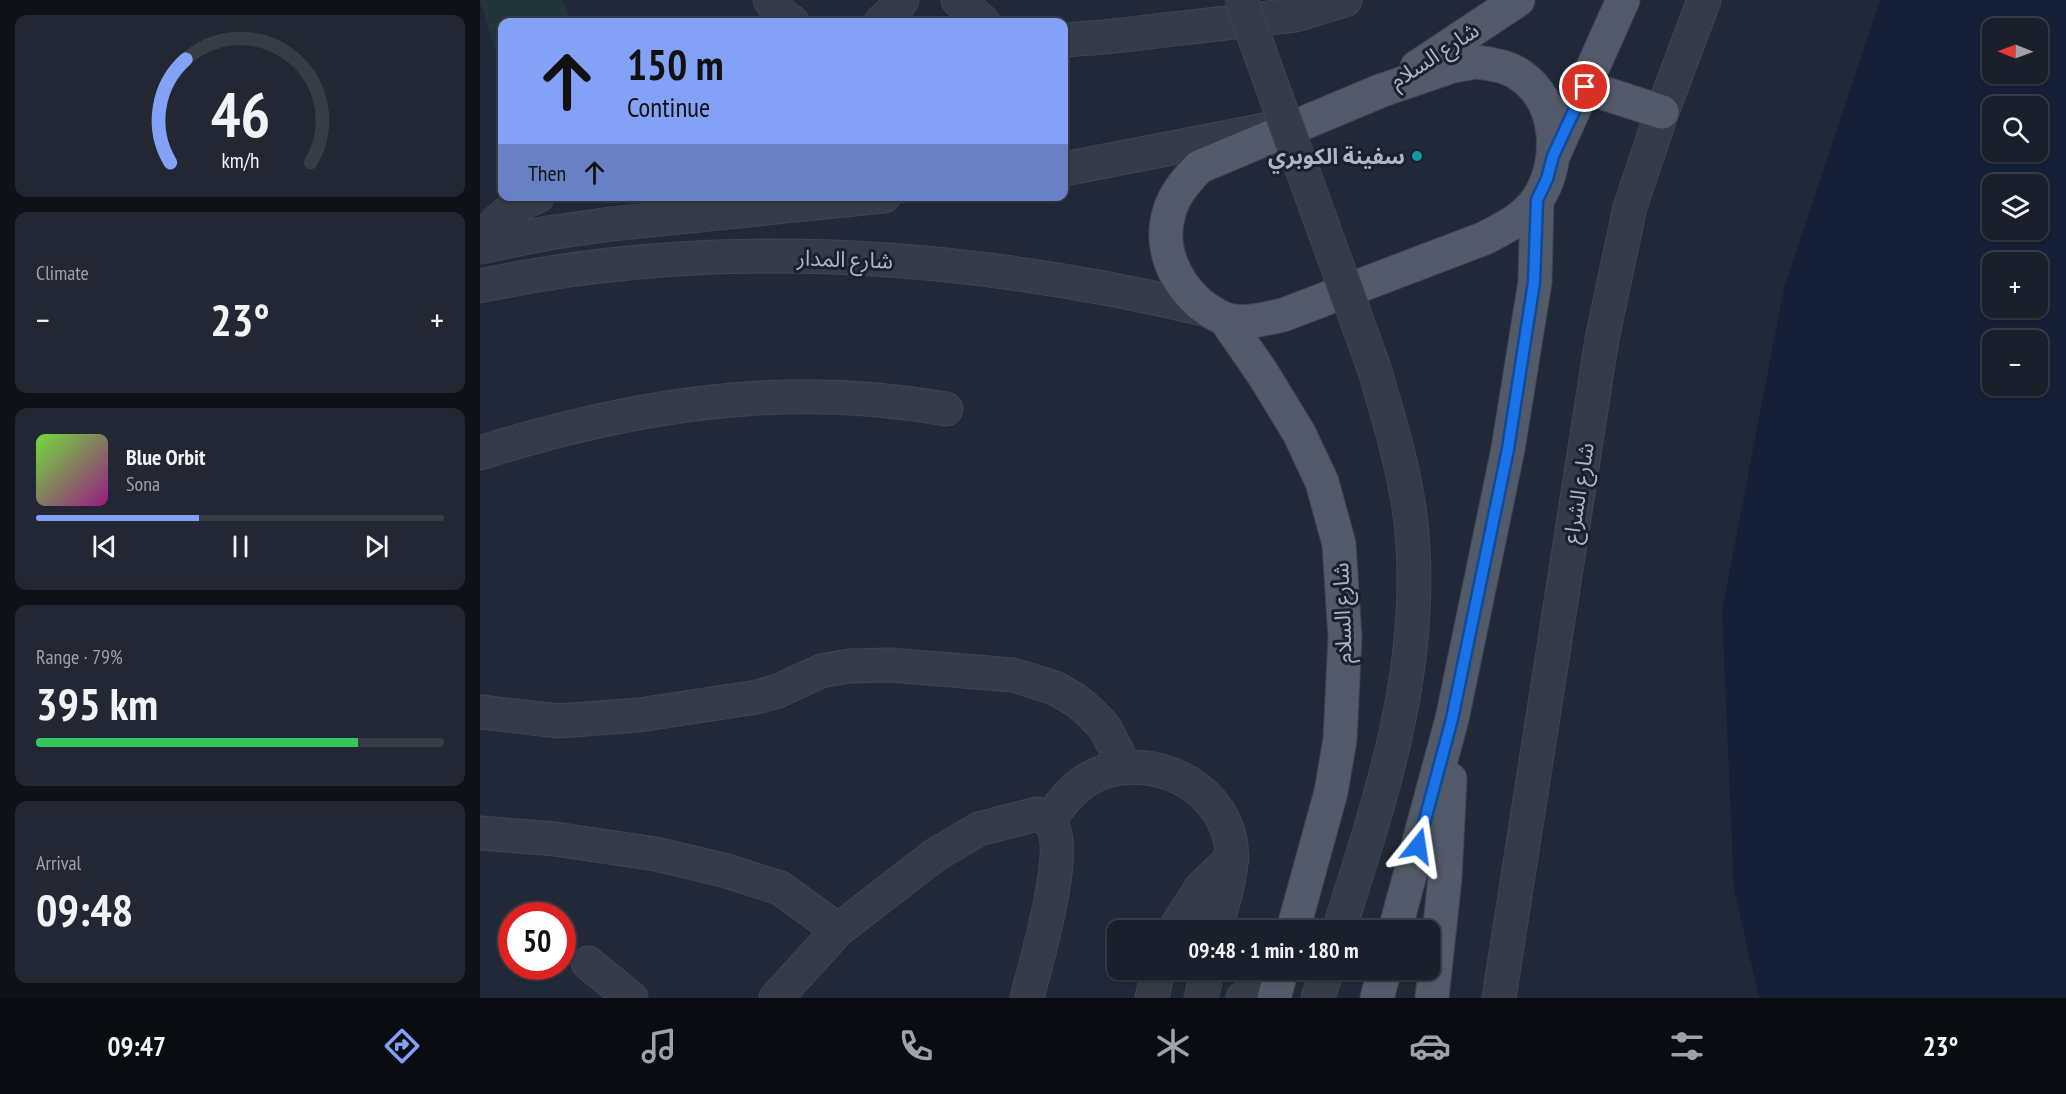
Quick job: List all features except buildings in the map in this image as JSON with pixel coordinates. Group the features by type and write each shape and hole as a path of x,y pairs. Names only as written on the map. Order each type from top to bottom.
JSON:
{"main road":[{"name":"شارع السلام","path":"1296,920 1331,792 1340,739 1345,638 1339,544 1322,482 1299,434 1263,374 1216,315 1186,292 1172,268 1166,241 1169,213 1180,187 1199,167 1380,91 1518,0"},
{"path":"1216,315 1242,322 1283,315 1485,237 1514,222 1537,200 1547,179 1553,156 1623,0"},
{"path":"1380,91 1453,66 1476,62 1499,65 1520,75 1537,90 1548,110 1553,133 1553,156"},
{"path":"1585,87 1662,112"},
{"path":"1398,920 1452,719 1508,449 1534,282 1537,200"},
{"path":"1432,998 1446,878 1452,719"},
{"path":"1377,998 1382,980"}],"street":[{"path":"763,0 765,18"},
{"path":"770,0 786,18"},
{"path":"885,18 902,0"},
{"path":"958,0 978,18"},
{"path":"1241,0 1374,368 1399,457 1413,544 1414,598 1403,704 1391,761 1342,920"},
{"path":"1068,40 1295,15 1345,0"},
{"name":"شارع الشراع","path":"1498,998 1602,339 1630,207 1662,112 1704,0"},
{"path":"1068,167 1304,123"},
{"path":"480,246 495,222 509,211 528,201"},
{"path":"480,246 611,224 835,201"},
{"name":"شارع المدار","path":"480,286 574,269 699,258 803,257 907,261 1018,273 1138,294 1216,315"},
{"path":"480,453 546,432 619,415 693,404 768,397 843,396 946,409"},
{"path":"480,712 559,721 639,715 757,697 778,691 821,671 849,666 890,665 1013,675 1055,688 1082,706 1105,728 1125,767"},
{"path":"1049,821 1062,800 1080,784 1101,773 1125,767 1145,767 1166,771 1185,779 1215,807 1230,837 1232,858 1218,920"},
{"path":"776,998 838,930 935,855 979,829 1036,814 1049,821 1054,834 1057,856 1053,891 1027,998"},
{"path":"480,832 555,839 633,851 723,870 780,888 838,930"},
{"path":"1180,920 1201,888 1232,858"},
{"path":"588,963 631,998"},
{"path":"1152,998 1156,980"},
{"path":"1202,998 1206,980"},
{"path":"1243,998 1279,980"},
{"path":"1318,998 1324,980"}],"shaded area":[{"path":"480,0 562,0 569,18 498,18 498,58"}],"water":[{"path":"1880,0 2066,0 2066,998 1759,998 1734,889 1722,611 1784,288"}],"place":[{"name":"سفينة الكوبري","path":"1417,156"}],"route":[{"path":"1418,846 1452,719 1508,449 1534,282 1537,200 1547,179 1553,156 1585,87"}]}
